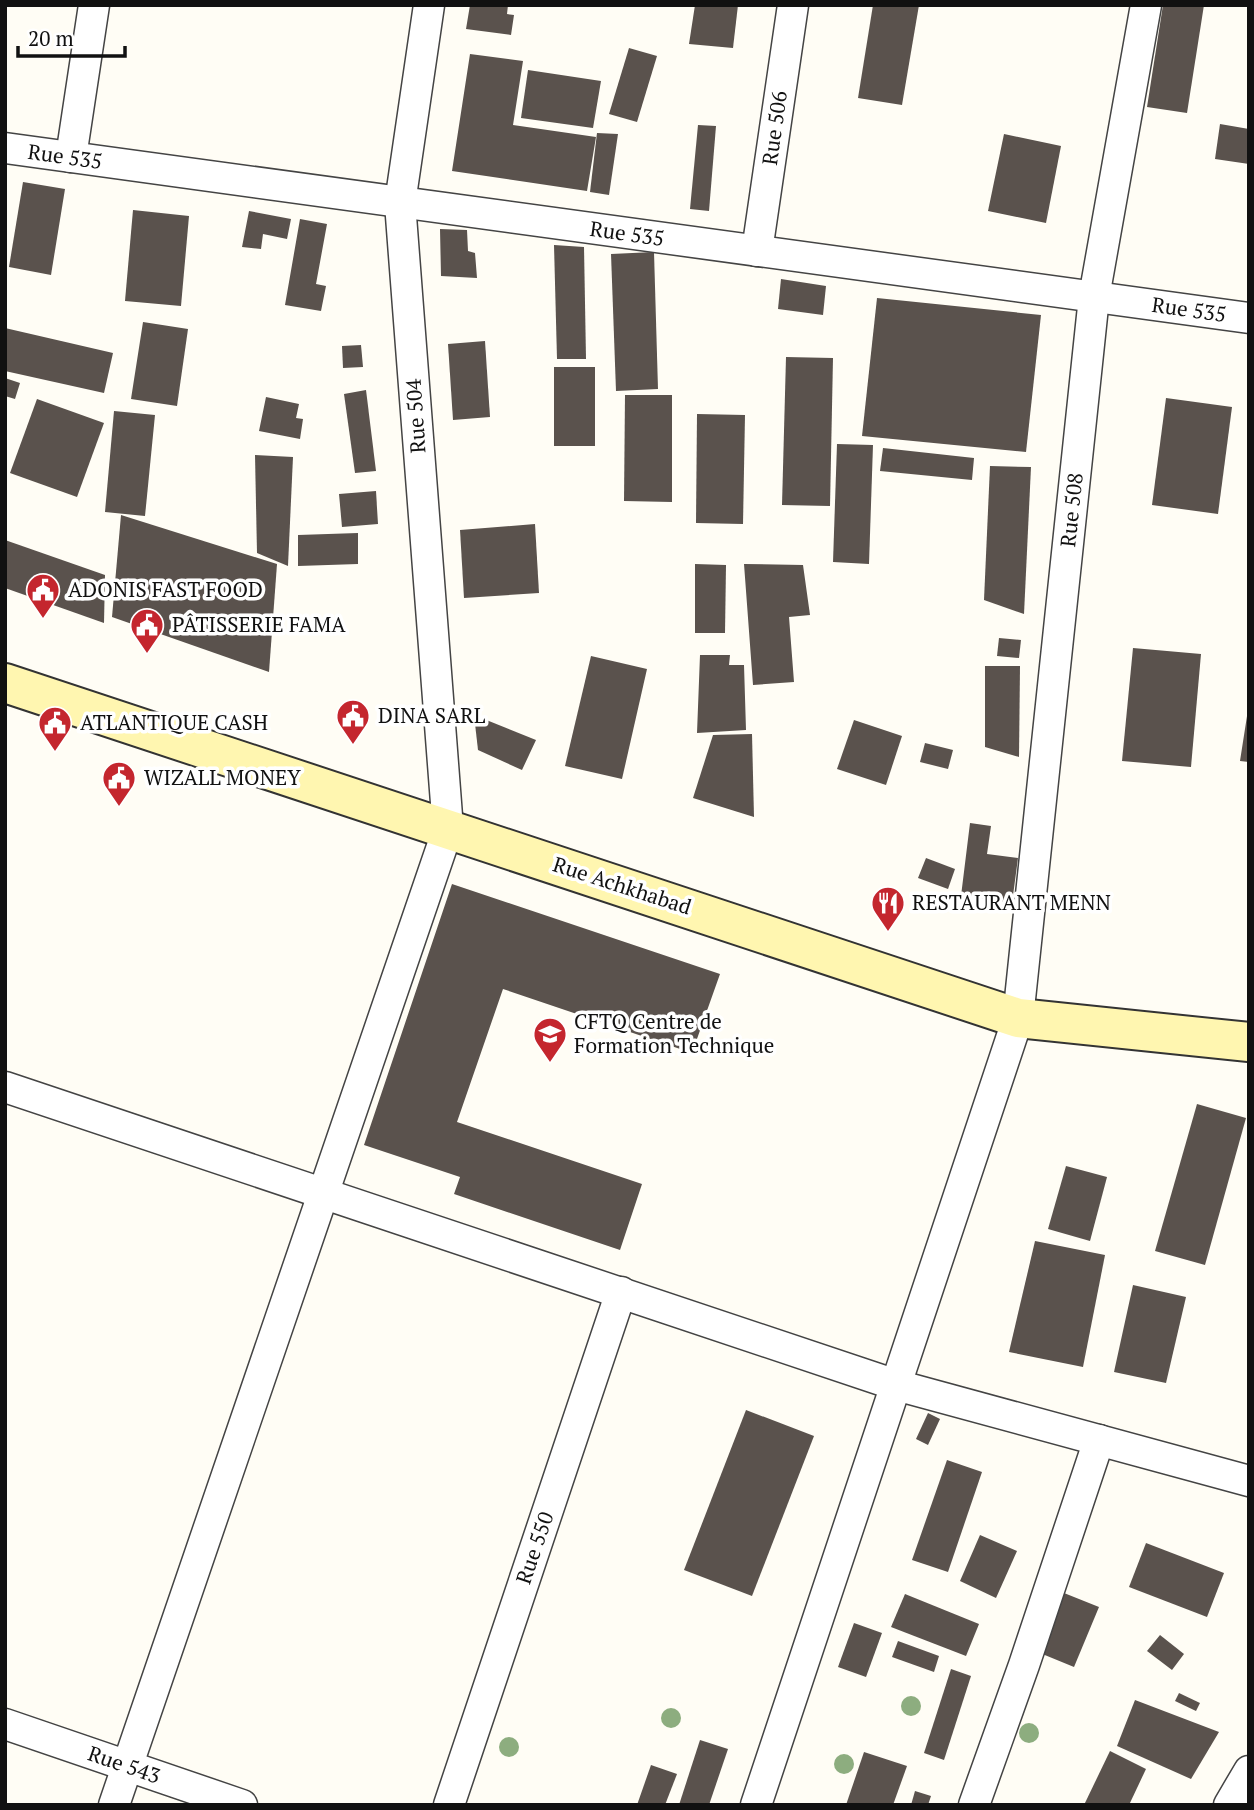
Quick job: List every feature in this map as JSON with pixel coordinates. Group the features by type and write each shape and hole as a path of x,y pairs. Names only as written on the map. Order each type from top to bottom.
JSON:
{"street":[{"path":"71,158 94,5"},
{"name":"Rue 504","path":"429,5 400,203 448,829"},
{"name":"Rue 506","path":"757,251 793,5"},
{"name":"Rue 508","path":"756,1805 1018,1018 1094,297 1146,5"},
{"name":"Rue 535","path":"5,148 1249,318"},
{"name":"Rue Achkhabad","path":"5,683 1018,1018 1249,1041"},
{"path":"114,1805 448,829"},
{"path":"7,1094 324,1192 896,1385 1249,1479"},
{"name":"Rue 550","path":"449,1805 621,1292"},
{"path":"974,1805 1099,1440"},
{"name":"Rue 543","path":"5,1724 242,1805"},
{"path":"1229,1805 1249,1772"}],"building":[{"path":"470,5 508,5 507,14 514,15 511,35 466,29"},
{"path":"695,5 738,5 733,48 689,44"},
{"path":"873,5 919,5 902,105 858,98"},
{"path":"1163,5 1204,5 1187,113 1147,107"},
{"path":"629,48 657,56 637,122 609,114"},
{"path":"470,54 523,61 513,125 596,137 587,191 452,171"},
{"path":"528,70 601,81 593,128 521,118"},
{"path":"1220,124 1249,129 1249,164 1215,159"},
{"path":"698,125 716,126 709,211 690,209"},
{"path":"597,133 618,134 609,195 590,192"},
{"path":"1004,134 1061,146 1046,223 988,211"},
{"path":"23,182 65,189 51,275 9,267"},
{"path":"133,210 189,216 181,306 125,301"},
{"path":"249,211 291,219 287,239 263,234 261,249 242,247"},
{"path":"300,219 327,224 316,284 326,286 321,311 285,305"},
{"path":"440,229 467,230 468,251 475,253 477,278 441,276"},
{"path":"554,245 584,247 586,359 557,359"},
{"path":"654,252 658,389 616,391 611,254"},
{"path":"781,279 826,286 823,315 778,309"},
{"path":"877,298 1041,315 1026,452 862,436"},
{"path":"143,322 188,329 177,406 131,399"},
{"path":"5,328 113,353 104,393 5,371"},
{"path":"485,341 490,417 453,420 448,344"},
{"path":"361,345 363,367 343,368 342,346"},
{"path":"786,357 833,358 830,506 782,505"},
{"path":"554,367 595,367 595,446 554,446"},
{"path":"5,378 20,383 15,399 5,396"},
{"path":"366,390 376,471 355,473 344,394"},
{"path":"625,395 672,395 672,502 624,501"},
{"path":"266,397 299,404 296,418 303,419 300,439 259,431"},
{"path":"1166,398 1232,407 1218,514 1152,505"},
{"path":"37,399 104,423 77,497 10,473"},
{"path":"114,411 155,415 145,516 105,512"},
{"path":"697,414 745,415 743,524 696,523"},
{"path":"837,444 873,445 869,564 833,562"},
{"path":"883,448 974,458 972,480 880,471"},
{"path":"255,455 293,457 288,566 257,553"},
{"path":"990,466 1031,467 1024,614 984,600"},
{"path":"376,491 378,524 342,527 339,494"},
{"path":"121,515 277,564 269,672 112,617"},
{"path":"535,524 539,593 464,598 460,530"},
{"path":"358,533 358,564 298,566 298,535"},
{"path":"5,540 105,575 104,623 5,588"},
{"path":"695,564 726,565 725,633 695,633"},
{"path":"744,564 803,565 810,615 789,617 794,682 753,685"},
{"path":"999,638 1021,640 1019,658 997,656"},
{"path":"1133,648 1201,654 1191,767 1122,761"},
{"path":"700,655 730,655 729,665 744,665 746,730 697,733"},
{"path":"591,656 647,669 622,779 565,766"},
{"path":"985,666 1020,666 1019,757 985,747"},
{"path":"474,715 536,740 522,770 478,750"},
{"path":"1249,716 1249,762 1240,761"},
{"path":"854,720 902,736 886,785 837,769"},
{"path":"752,734 754,817 693,798 713,735"},
{"path":"925,743 953,750 948,769 920,762"},
{"path":"970,823 991,826 987,854 1018,858 1012,903 961,896"},
{"path":"926,858 955,869 948,889 918,878"},
{"path":"452,884 720,974 692,1053 503,989 457,1122 642,1184 620,1250 454,1194 460,1177 364,1145"},
{"path":"1197,1104 1246,1118 1205,1265 1155,1251"},
{"path":"1066,1166 1107,1177 1090,1241 1048,1229"},
{"path":"1035,1241 1105,1255 1083,1367 1009,1352"},
{"path":"1133,1285 1186,1297 1166,1383 1114,1372"},
{"path":"746,1410 814,1436 752,1596 684,1570"},
{"path":"928,1413 940,1419 928,1445 916,1439"},
{"path":"947,1460 982,1472 948,1572 912,1560"},
{"path":"980,1535 1017,1551 996,1598 960,1581"},
{"path":"1146,1543 1224,1573 1207,1617 1129,1587"},
{"path":"1059,1591 1099,1607 1074,1667 1035,1651"},
{"path":"905,1594 979,1624 966,1656 891,1627"},
{"path":"854,1623 882,1633 866,1677 838,1667"},
{"path":"1160,1635 1184,1654 1172,1670 1147,1651"},
{"path":"898,1641 939,1656 934,1672 892,1657"},
{"path":"951,1669 971,1676 944,1760 924,1753"},
{"path":"1179,1693 1200,1703 1196,1711 1175,1701"},
{"path":"1135,1700 1219,1732 1191,1779 1117,1746"},
{"path":"700,1740 728,1749 709,1805 679,1805"},
{"path":"1110,1751 1146,1769 1129,1805 1084,1805"},
{"path":"864,1752 907,1766 893,1805 846,1805"},
{"path":"651,1765 677,1774 665,1805 637,1805"},
{"path":"915,1791 931,1796 928,1805 911,1805"}],"place":[{"name":"ADONIS FAST FOOD","path":"43,620"},
{"name":"PÂTISSERIE FAMA","path":"147,655"},
{"name":"DINA SARL","path":"353,746"},
{"name":"ATLANTIQUE CASH","path":"55,753"},
{"name":"WIZALL MONEY","path":"119,808"},
{"name":"RESTAURANT MENN","path":"888,933"},
{"name":"CFTQ Centre de Formation Technique","path":"550,1064"}]}
